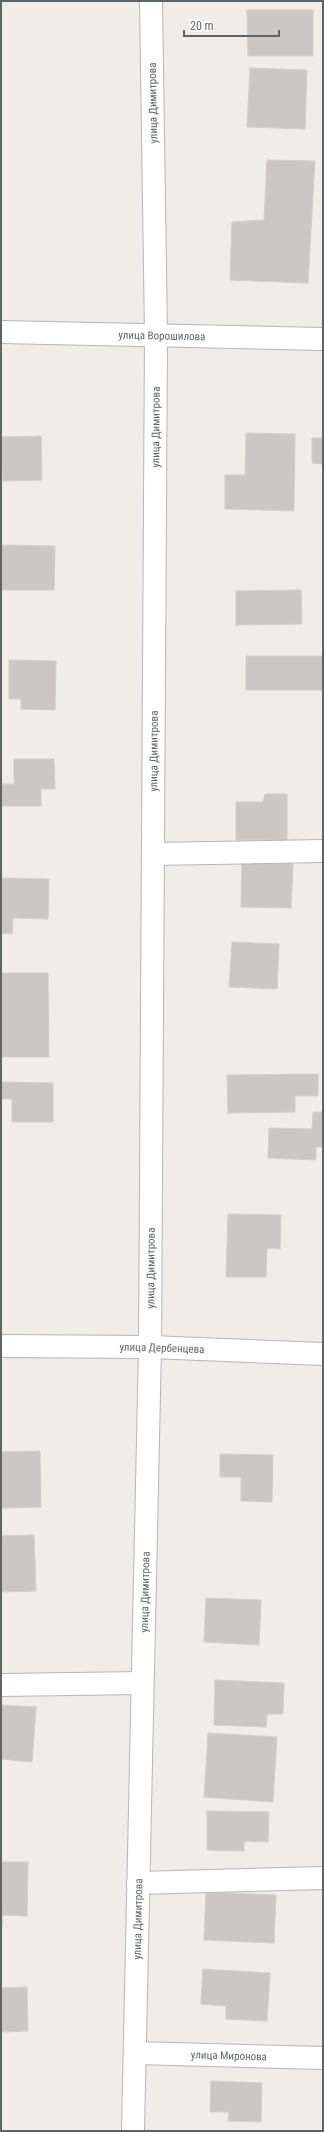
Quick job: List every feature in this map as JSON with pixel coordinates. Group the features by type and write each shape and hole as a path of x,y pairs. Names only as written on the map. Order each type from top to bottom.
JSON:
{"street":[{"name":"улица Димитрова","path":"133,2131 150,1347 156,335 151,1"},
{"name":"улица Ворошилова","path":"1,332 323,339"},
{"path":"153,854 323,851"},
{"name":"улица Дербенцева","path":"1,1346 150,1347 323,1354"},
{"path":"1,1685 142,1683"},
{"path":"138,1883 323,1878"},
{"name":"улица Миронова","path":"135,2053 323,2058"}],"building":[{"path":"247,10 313,10 313,56 248,56"},
{"path":"250,68 307,70 305,129 247,127"},
{"path":"267,160 315,161 308,283 230,280 232,222 264,220"},
{"path":"246,433 295,434 294,511 225,509 225,475 245,475"},
{"path":"41,436 42,480 3,481 2,437"},
{"path":"312,438 323,438 323,464 312,463"},
{"path":"1,545 55,546 54,590 1,590"},
{"path":"301,590 302,624 236,625 236,591"},
{"path":"246,656 323,656 323,690 246,690"},
{"path":"9,660 56,661 55,710 21,709 21,699 9,699"},
{"path":"14,759 54,759 55,789 41,789 41,806 1,806 1,784 14,784"},
{"path":"265,794 287,794 287,840 236,840 236,802 263,802"},
{"path":"242,862 293,864 291,908 241,907"},
{"path":"1,878 49,879 48,919 13,918 12,934 1,933"},
{"path":"232,942 279,944 277,989 229,987"},
{"path":"1,973 48,973 49,1057 1,1057"},
{"path":"318,1074 318,1096 295,1096 295,1112 228,1113 227,1075"},
{"path":"1,1082 53,1083 53,1122 12,1122 12,1099 1,1099"},
{"path":"313,1112 323,1112 323,1147 316,1147 316,1160 268,1158 269,1128 312,1129"},
{"path":"228,1214 281,1215 280,1249 267,1248 266,1277 226,1277"},
{"path":"40,1451 41,1507 1,1508 1,1452"},
{"path":"220,1454 273,1455 272,1502 241,1501 241,1477 220,1477"},
{"path":"34,1535 36,1591 1,1592 1,1536"},
{"path":"206,1598 261,1600 259,1645 204,1642"},
{"path":"215,1680 284,1683 283,1714 267,1714 266,1727 214,1725"},
{"path":"1,1705 36,1707 32,1762 1,1759"},
{"path":"208,1733 277,1737 273,1802 204,1797"},
{"path":"207,1811 269,1812 268,1842 244,1841 244,1851 207,1850"},
{"path":"1,1862 28,1862 27,1916 2,1915 2,1926"},
{"path":"206,1892 276,1895 274,1943 204,1940"},
{"path":"203,1969 270,1973 267,2021 226,2019 226,2006 201,2004"},
{"path":"27,1987 28,2031 1,2032 1,1988"},
{"path":"211,2081 262,2083 261,2122 228,2121 229,2112 210,2112"}]}
